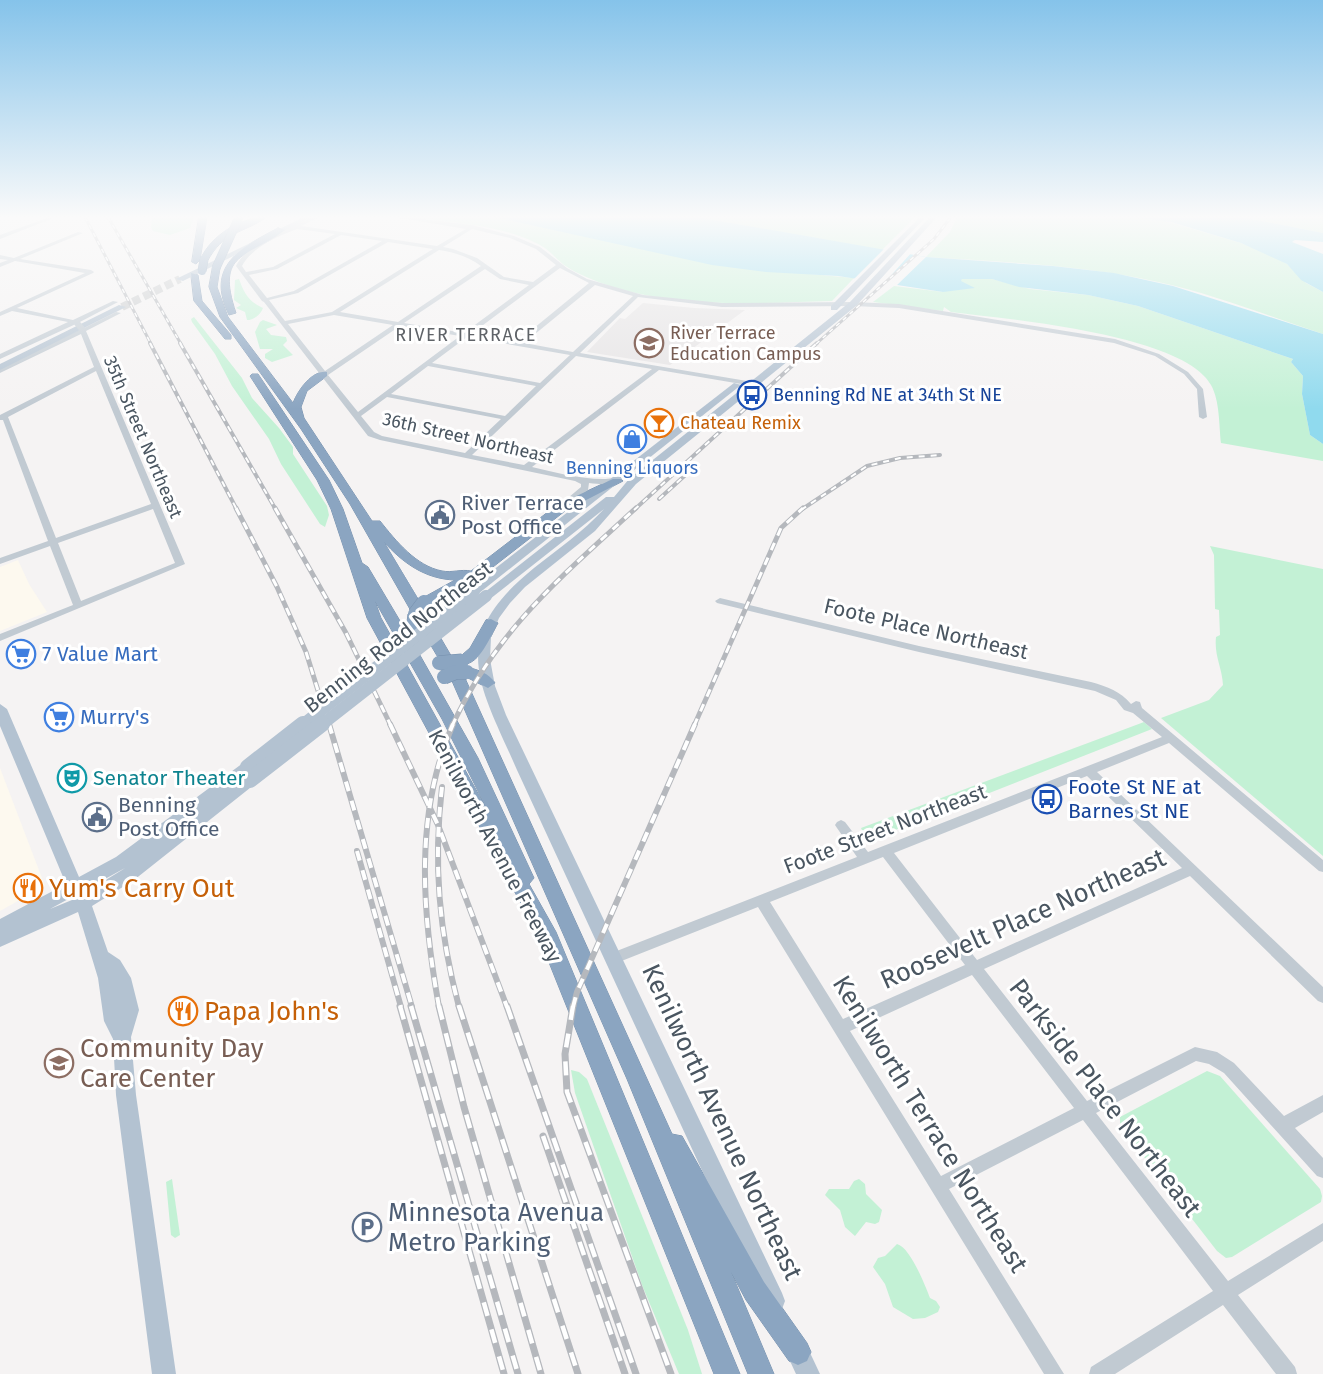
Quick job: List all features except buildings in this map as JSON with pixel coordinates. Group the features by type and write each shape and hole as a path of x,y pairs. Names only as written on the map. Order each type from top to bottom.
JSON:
{"highway":[{"name":"Kenilworth Avenue Freeway","path":"197,281 198,301 228,337 323,480 337,509 374,618 431,726 546,932 727,1374"},
{"path":"214,281 213,287 220,309 251,353"},
{"path":"224,281 228,304 251,353"},
{"name":"Kenilworth Avenue Freeway","path":"251,353 306,428 339,479 459,681 636,1075 761,1374"},
{"path":"306,428 296,402 303,390 324,374"},
{"path":"339,479 385,535 427,572 455,576 475,571 488,563"},
{"path":"412,651 415,614 424,602 469,578 561,508 617,481"},
{"path":"347,541 412,651 511,843 546,932"},
{"path":"412,651 441,670 456,672 465,666 491,623"},
{"path":"465,666 488,683"},
{"path":"434,692 441,670"},
{"path":"636,1075 754,1291 798,1352"}],"main road":[{"name":"Benning Road Northeast","path":"480,594 617,481 839,304 862,281"},
{"name":"Benning Road Northeast","path":"0,939 79,896 145,864 249,774 480,594 633,481 853,304 875,281"},
{"path":"0,359 119,306"},
{"path":"0,367 119,306"},
{"name":"Kenilworth Avenue Northeast","path":"633,481 590,530 513,593 499,608 491,623 482,656 488,683 524,771 584,893 808,1374"},
{"path":"0,709 4,727 79,896 102,958 113,1021 122,1037 126,1095 164,1374"},
{"name":"Benning Road Northeast","path":"0,928 79,896"}],"street":[{"path":"0,314 72,281"},
{"path":"249,281 357,416 536,281"},
{"path":"264,300 296,292 315,281"},
{"path":"334,313 385,281"},
{"path":"324,374 462,281"},
{"path":"518,281 532,284"},
{"path":"590,281 637,295 711,304 899,306 1101,338 1133,346 1170,362 1191,377 1201,393 1203,417"},
{"path":"519,344 593,283"},
{"path":"466,456 637,295"},
{"path":"0,306 79,326"},
{"path":"0,371 119,306"},
{"path":"0,359 79,326 119,306"},
{"path":"283,323 334,313 753,384"},
{"name":"35th Street Northeast","path":"78,606 180,564 79,326"},
{"path":"427,364 542,385"},
{"path":"525,468 659,367"},
{"path":"0,638 78,606 6,419 2,417 97,368"},
{"path":"387,395 507,418"},
{"name":"36th Street Northeast","path":"357,416 371,434 378,438 579,479 600,482 617,481"},
{"name":"36th Street Northeast","path":"561,508 585,488 585,483 579,479"},
{"path":"0,561 155,505"},
{"name":"Foote Place Northeast","path":"720,601 1091,686 1122,700 1128,708 1137,710 1323,867"},
{"name":"Foote Street Northeast","path":"614,958 1172,738"},
{"path":"1089,771 1323,996"},
{"path":"841,825 866,859"},
{"name":"Parkside Place Northeast","path":"885,851 1288,1374"},
{"name":"Roosevelt Place Northeast","path":"840,1028 1192,869"},
{"name":"Kenilworth Terrace Northeast","path":"761,900 1055,1374"},
{"path":"938,1186 1188,1056 1199,1054 1212,1057 1229,1068 1323,1170"},
{"path":"1282,1126 1323,1103"},
{"path":"1098,1374 1323,1231"}],"shaded area":[{"name":"River Terrace Education Campus","path":"643,303 745,310 670,365 587,352 620,318 625,319"},
{"path":"18,560 29,584 47,612 0,631 0,567"},
{"path":"0,768 45,886 0,911"}],"green space":[{"path":"235,281 240,281 254,303 263,308 257,316 247,320 245,312 236,308 241,305 234,300"},
{"path":"597,281 851,281 832,301 776,303 692,301 664,298"},
{"path":"959,281 1000,281 1030,289 1088,295 1138,306 1293,359 1291,362 1303,376 1302,394 1310,435 1323,444 1323,461 1221,443 1218,406 1211,385 1194,368 1166,353 1131,341 1091,332 951,312 944,307 943,311 873,302 894,286 943,292"},
{"path":"1154,281 1304,281 1323,292 1323,334 1200,293"},
{"path":"194,317 242,378 252,398 293,447 293,454 327,506 329,515 325,527 320,524 281,464 269,439 192,322 191,319"},
{"path":"263,320 277,325 266,329 271,335 286,337 287,341 283,345 293,355 272,362 265,358 265,354 273,349 260,349 255,332"},
{"path":"1210,546 1323,569 1323,856 1161,718 1209,700 1223,685 1216,650 1216,637 1220,635 1219,610 1215,609 1214,555"},
{"path":"1144,722 1152,729 867,841 861,828"},
{"path":"571,1070 579,1072 587,1079 688,1330 702,1374 679,1374 642,1285 575,1093"},
{"path":"1207,1071 1220,1076 1320,1189 1322,1196 1321,1202 1232,1257 1226,1258 1217,1251 1120,1126 1120,1117"},
{"path":"172,1179 180,1235 175,1238 171,1235 166,1182"},
{"path":"859,1179 865,1184 866,1194 882,1210 879,1222 875,1224 866,1222 855,1236 845,1227 840,1210 825,1195 829,1189 849,1189 854,1181"},
{"path":"897,1244 912,1259 930,1298 940,1307 938,1312 925,1318 913,1319 893,1307 885,1284 873,1267 878,1258 885,1256"}],"water":[{"path":"872,281 961,281 975,288 943,292"},
{"path":"999,281 1151,281 1173,286 1323,334 1323,444 1310,435 1302,394 1303,376 1291,362 1293,359 1138,306 1088,295 1019,287"},
{"path":"1303,281 1323,281 1323,292"}],"pier":[{"path":"853,281 901,281 896,286 883,283 880,286"}],"tunnel":[{"path":"122,307 176,281"}],"railway":[{"path":"118,281 151,344"},
{"path":"145,281 181,344"},
{"path":"816,344 887,281"},
{"path":"150,343 237,510"},
{"path":"180,343 276,510"},
{"path":"634,510 817,343"},
{"path":"801,510 867,466 900,458 940,455"},
{"path":"659,499 692,469"},
{"path":"236,508 277,587 306,652 329,726"},
{"path":"275,508 346,633 391,726"},
{"path":"453,724 489,661 532,607 636,508"},
{"path":"694,726 781,528 803,508"},
{"path":"329,724 412,1007"},
{"path":"390,724 430,808"},
{"path":"430,808 441,758 453,724"},
{"path":"573,1007 577,992 695,724"},
{"path":"439,827 442,787"},
{"path":"430,808 439,827"},
{"path":"430,808 425,864 426,900 439,1007"},
{"path":"439,827 507,1007"},
{"path":"439,827 438,871 442,925 459,1007"},
{"path":"357,851 401,1007"},
{"path":"400,1006 504,1374"},
{"path":"411,1006 518,1374"},
{"path":"439,1006 464,1107 541,1374"},
{"path":"459,1006 578,1374"},
{"path":"507,1006 636,1374"},
{"path":"573,1006 565,1054 567,1092 671,1374"},
{"path":"543,1136 625,1374"}],"place":[{"name":"River Terrace Education Campus","path":"649,343"},
{"name":"Benning Rd NE at 34th St NE","path":"752,395"},
{"name":"Chateau Remix","path":"659,423"},
{"name":"Benning Liquors","path":"632,439"},
{"name":"River Terrace Post Office","path":"440,515"},
{"name":"7 Value Mart","path":"21,654"},
{"name":"Murry's","path":"59,717"},
{"name":"Senator Theater","path":"72,778"},
{"name":"Foote St NE at Barnes St NE","path":"1047,799"},
{"name":"Benning Post Office","path":"97,817"},
{"name":"Yum's Carry Out","path":"28,888"},
{"name":"Papa John's","path":"183,1011"},
{"name":"Community Day Care Center","path":"59,1063"},
{"name":"Minnesota Avenua Metro Parking","path":"367,1227"}],"district":[{"name":"RIVER TERRACE","path":"466,335"}]}
